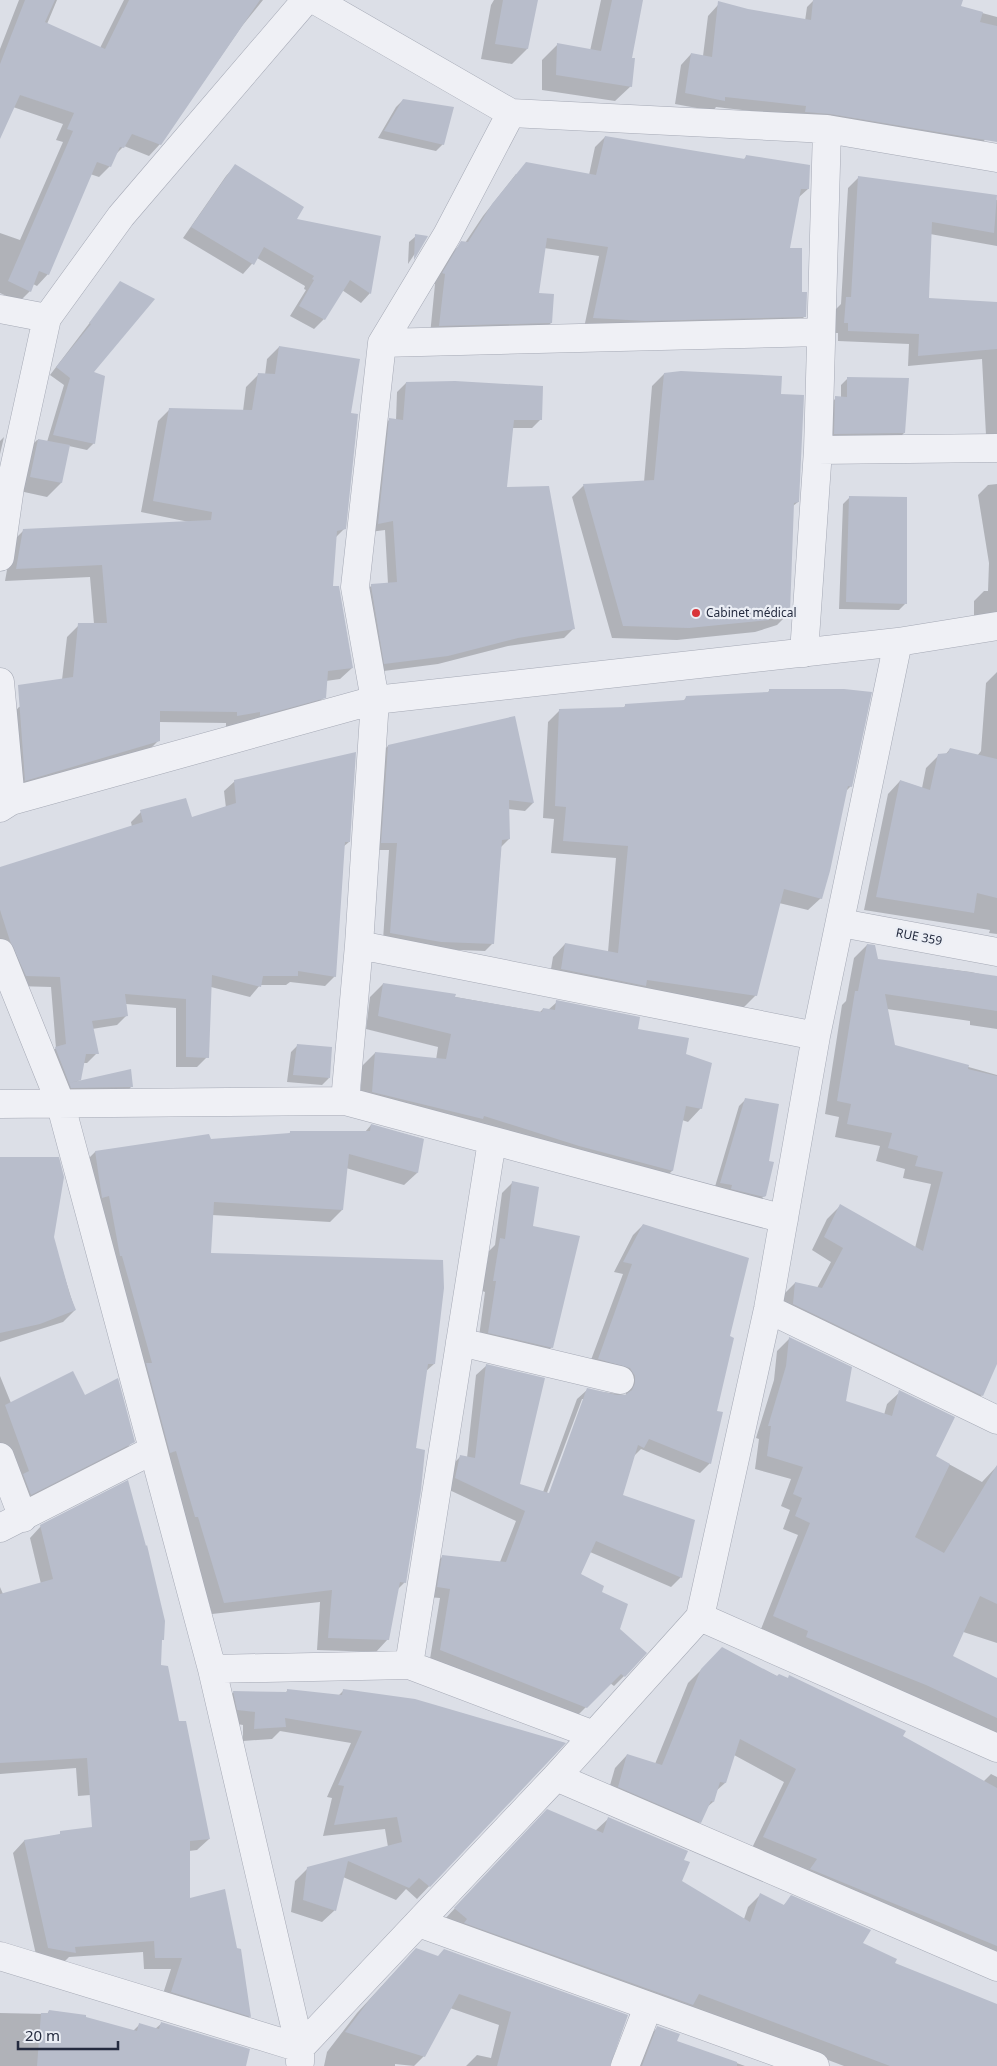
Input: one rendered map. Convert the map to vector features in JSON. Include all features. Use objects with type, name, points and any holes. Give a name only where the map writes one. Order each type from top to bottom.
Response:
[{"type":"street","points":[[0,557],[10,487],[46,318],[120,216],[306,0]]},
{"type":"street","points":[[314,0],[511,114],[828,129],[997,158]]},
{"type":"street","points":[[345,1101],[359,945],[375,700],[355,587],[382,343],[447,235],[511,114]]},
{"type":"street","points":[[804,652],[818,450],[828,129]]},
{"type":"street","points":[[0,309],[46,318]]},
{"type":"street","points":[[382,343],[821,332]]},
{"type":"street","points":[[818,450],[997,448]]},
{"type":"street","points":[[0,682],[6,804],[375,700],[898,642],[997,626]]},
{"type":"street","points":[[300,2057],[419,1922],[556,1777],[700,1617],[768,1309],[816,1036],[898,642]]},
{"type":"street","name":"RUE 359","points":[[841,923],[997,952]]},
{"type":"street","points":[[359,945],[816,1036]]},
{"type":"street","points":[[0,952],[60,1102],[212,1669],[300,2057]]},
{"type":"street","points":[[0,1104],[345,1101],[784,1219]]},
{"type":"street","points":[[409,1665],[492,1141]]},
{"type":"street","points":[[768,1309],[997,1420]]},
{"type":"street","points":[[460,1342],[620,1380]]},
{"type":"street","points":[[0,1457],[12,1523],[153,1450]]},
{"type":"street","points":[[700,1617],[997,1748]]},
{"type":"street","points":[[212,1669],[409,1665],[594,1735]]},
{"type":"street","points":[[556,1777],[997,1967]]},
{"type":"street","points":[[419,1922],[815,2066]]},
{"type":"street","points":[[0,1956],[300,2057]]},
{"type":"street","points":[[626,2066],[648,2006]]},
{"type":"building","points":[[25,0],[55,0],[45,22],[105,49],[129,0],[260,0],[161,145],[132,134],[124,148],[120,147],[111,167],[97,162],[49,275],[39,271],[31,292],[8,281],[73,131],[67,129],[74,113],[20,95],[0,139],[0,64]]},
{"type":"building","points":[[503,0],[538,0],[528,49],[495,44]]},
{"type":"building","points":[[612,0],[643,0],[632,58],[635,58],[632,87],[556,75],[557,43],[601,51]]},
{"type":"building","points":[[813,0],[963,0],[961,6],[983,12],[980,22],[997,26],[997,142],[830,114],[805,112],[806,106],[725,97],[725,101],[685,93],[691,53],[712,57],[718,1],[748,9],[811,20]]},
{"type":"building","points":[[403,99],[454,107],[444,145],[384,131]]},
{"type":"building","points":[[605,136],[745,159],[746,155],[810,165],[809,189],[801,189],[790,248],[802,248],[802,292],[807,292],[806,317],[645,321],[593,318],[608,247],[547,238],[539,293],[554,294],[552,323],[439,326],[445,274],[442,273],[461,241],[468,242],[492,204],[526,162],[596,175]]},
{"type":"building","points":[[235,164],[304,207],[297,219],[381,236],[371,294],[350,280],[325,320],[299,306],[314,280],[312,279],[314,276],[264,247],[254,265],[191,227]]},
{"type":"building","points":[[858,176],[997,195],[994,233],[932,222],[929,298],[997,302],[997,349],[918,356],[919,334],[848,331],[848,323],[844,323],[846,297],[851,297]]},
{"type":"building","points":[[415,234],[428,236],[414,260]]},
{"type":"building","points":[[120,281],[155,299],[94,372],[105,376],[95,444],[53,435],[70,378],[56,367],[91,324],[89,323]]},
{"type":"building","points":[[279,346],[360,359],[351,413],[358,414],[346,529],[337,531],[333,586],[339,586],[353,668],[328,671],[326,698],[260,716],[260,712],[237,716],[237,712],[160,711],[160,741],[25,781],[18,685],[73,677],[78,623],[107,623],[102,565],[16,569],[23,529],[211,520],[212,512],[153,501],[169,408],[252,410],[258,373],[275,374]]},
{"type":"building","points":[[681,371],[782,376],[781,394],[804,395],[799,502],[794,503],[790,613],[768,618],[769,620],[689,628],[623,626],[583,484],[654,480],[664,373]]},
{"type":"building","points":[[847,377],[909,378],[905,433],[834,434],[835,396],[847,397]]},
{"type":"building","points":[[455,381],[543,386],[542,420],[514,420],[507,487],[549,486],[575,629],[518,638],[448,656],[384,664],[371,584],[397,582],[393,521],[378,524],[389,418],[403,420],[406,382]]},
{"type":"building","points":[[38,439],[70,445],[62,483],[30,477]]},
{"type":"building","points":[[849,496],[907,497],[907,604],[846,602]]},
{"type":"building","points":[[769,689],[844,689],[872,692],[852,787],[848,786],[830,871],[822,899],[784,889],[757,996],[647,980],[646,986],[561,969],[565,943],[618,953],[628,846],[563,841],[566,807],[555,806],[559,709],[625,707],[625,704],[685,700],[686,696],[769,692]]},
{"type":"building","points":[[515,716],[534,803],[509,800],[510,839],[502,840],[494,944],[441,942],[390,933],[397,843],[381,843],[388,745]]},
{"type":"building","points":[[950,748],[997,759],[997,898],[977,893],[974,913],[876,897],[900,780],[930,790],[938,754],[948,753]]},
{"type":"building","points":[[356,752],[350,842],[345,842],[336,977],[298,971],[298,976],[263,976],[261,987],[212,975],[209,1058],[186,1057],[186,999],[125,994],[128,1016],[92,1021],[99,1054],[86,1054],[81,1080],[69,1083],[55,1047],[66,1044],[60,977],[26,976],[10,941],[0,910],[0,867],[143,822],[140,810],[186,798],[192,817],[236,803],[234,780]]},
{"type":"building","points":[[867,944],[875,945],[878,959],[997,976],[997,1011],[885,994],[895,1045],[969,1065],[968,1069],[997,1076],[997,1364],[983,1396],[793,1304],[795,1282],[822,1288],[843,1248],[824,1237],[840,1204],[923,1251],[943,1172],[915,1166],[918,1156],[888,1148],[892,1133],[847,1124],[851,1104],[837,1101],[855,991],[858,991]]},
{"type":"building","points":[[383,983],[456,994],[455,997],[542,1012],[543,1008],[555,1010],[556,1000],[640,1017],[638,1029],[689,1038],[686,1054],[712,1063],[702,1109],[686,1106],[673,1171],[579,1146],[484,1116],[483,1119],[372,1092],[375,1052],[446,1059],[451,1034],[378,1016]]},
{"type":"building","points":[[297,1044],[332,1047],[330,1078],[293,1075]]},
{"type":"building","points":[[131,1069],[133,1087],[71,1088],[69,1083]]},
{"type":"building","points":[[745,1098],[779,1104],[769,1161],[774,1162],[766,1196],[764,1197],[731,1189],[732,1185],[720,1183]]},
{"type":"building","points":[[371,1124],[424,1139],[418,1173],[349,1154],[343,1210],[214,1202],[211,1253],[443,1260],[444,1288],[435,1364],[428,1364],[416,1448],[425,1450],[421,1490],[406,1583],[400,1582],[389,1640],[328,1638],[332,1590],[224,1603],[198,1517],[195,1517],[176,1451],[170,1453],[146,1363],[152,1363],[122,1256],[120,1256],[109,1196],[102,1198],[95,1151],[209,1134],[211,1139],[290,1133],[290,1131],[370,1131]]},
{"type":"building","points":[[0,1157],[59,1157],[64,1177],[54,1237],[76,1310],[40,1324],[0,1333]]},
{"type":"building","points":[[512,1181],[539,1187],[533,1226],[580,1236],[553,1348],[488,1333],[496,1281],[493,1281],[500,1238],[505,1239]]},
{"type":"building","points":[[643,1224],[749,1258],[730,1336],[734,1338],[717,1411],[723,1412],[711,1464],[649,1439],[644,1448],[638,1445],[623,1495],[695,1520],[682,1578],[596,1541],[581,1574],[604,1586],[602,1592],[628,1604],[620,1629],[647,1653],[625,1677],[621,1674],[587,1708],[440,1650],[450,1589],[437,1587],[442,1555],[506,1562],[525,1511],[455,1478],[460,1455],[475,1458],[486,1364],[545,1378],[520,1484],[549,1493],[587,1388],[617,1395],[625,1395],[632,1390],[635,1376],[630,1368],[598,1359],[632,1264],[623,1262]]},
{"type":"building","points":[[789,1337],[852,1367],[846,1401],[892,1416],[899,1390],[955,1417],[936,1456],[950,1464],[915,1537],[944,1553],[997,1465],[997,1604],[980,1596],[953,1656],[997,1678],[997,1718],[926,1685],[806,1637],[808,1631],[773,1616],[810,1523],[795,1516],[802,1498],[793,1494],[803,1467],[767,1456],[771,1426],[768,1426],[786,1366]]},
{"type":"building","points":[[73,1371],[85,1395],[118,1378],[135,1442],[31,1495],[23,1474],[29,1471],[5,1405]]},
{"type":"building","points":[[128,1480],[147,1545],[165,1621],[161,1665],[168,1666],[179,1721],[186,1721],[210,1839],[190,1841],[190,1898],[225,1889],[237,1948],[241,1949],[251,2017],[171,1992],[182,1958],[155,1958],[154,1941],[75,1947],[76,1953],[48,1948],[24,1840],[60,1834],[60,1831],[92,1827],[87,1758],[0,1763],[0,1594],[53,1579],[40,1525]]},
{"type":"building","points":[[722,1647],[777,1676],[779,1674],[788,1678],[789,1675],[906,1731],[903,1736],[997,1788],[997,1946],[810,1869],[817,1859],[763,1837],[796,1769],[740,1739],[726,1783],[720,1782],[714,1802],[711,1801],[701,1823],[618,1787],[627,1754],[662,1765],[701,1669]]},
{"type":"building","points":[[287,1689],[342,1695],[343,1689],[415,1699],[566,1743],[430,1887],[419,1878],[409,1888],[348,1861],[336,1911],[303,1900],[307,1867],[402,1842],[397,1817],[334,1825],[344,1786],[338,1785],[362,1731],[285,1718],[286,1727],[254,1729],[255,1712],[237,1710],[233,1691],[287,1692]]},
{"type":"building","points":[[547,1809],[603,1833],[608,1817],[688,1851],[684,1860],[690,1862],[682,1881],[750,1922],[760,1893],[784,1905],[791,1895],[871,1930],[863,1943],[897,1959],[895,1963],[997,2004],[997,2066],[890,2066],[699,1994],[693,2005],[464,1923],[467,1919],[454,1908]]},
{"type":"building","points":[[416,1948],[438,1956],[444,1949],[628,2015],[610,2066],[497,2066],[511,2012],[459,1994],[425,2057],[345,2032],[370,1999]]},
{"type":"building","points":[[49,2010],[86,2015],[86,2017],[137,2031],[139,2023],[159,2029],[161,2022],[250,2049],[246,2066],[37,2066],[41,2013],[48,2013]]},
{"type":"building","points":[[657,2026],[680,2034],[677,2041],[737,2062],[737,2066],[642,2066]]},
{"type":"place","name":"Cabinet médical","points":[[696,613]]}]
